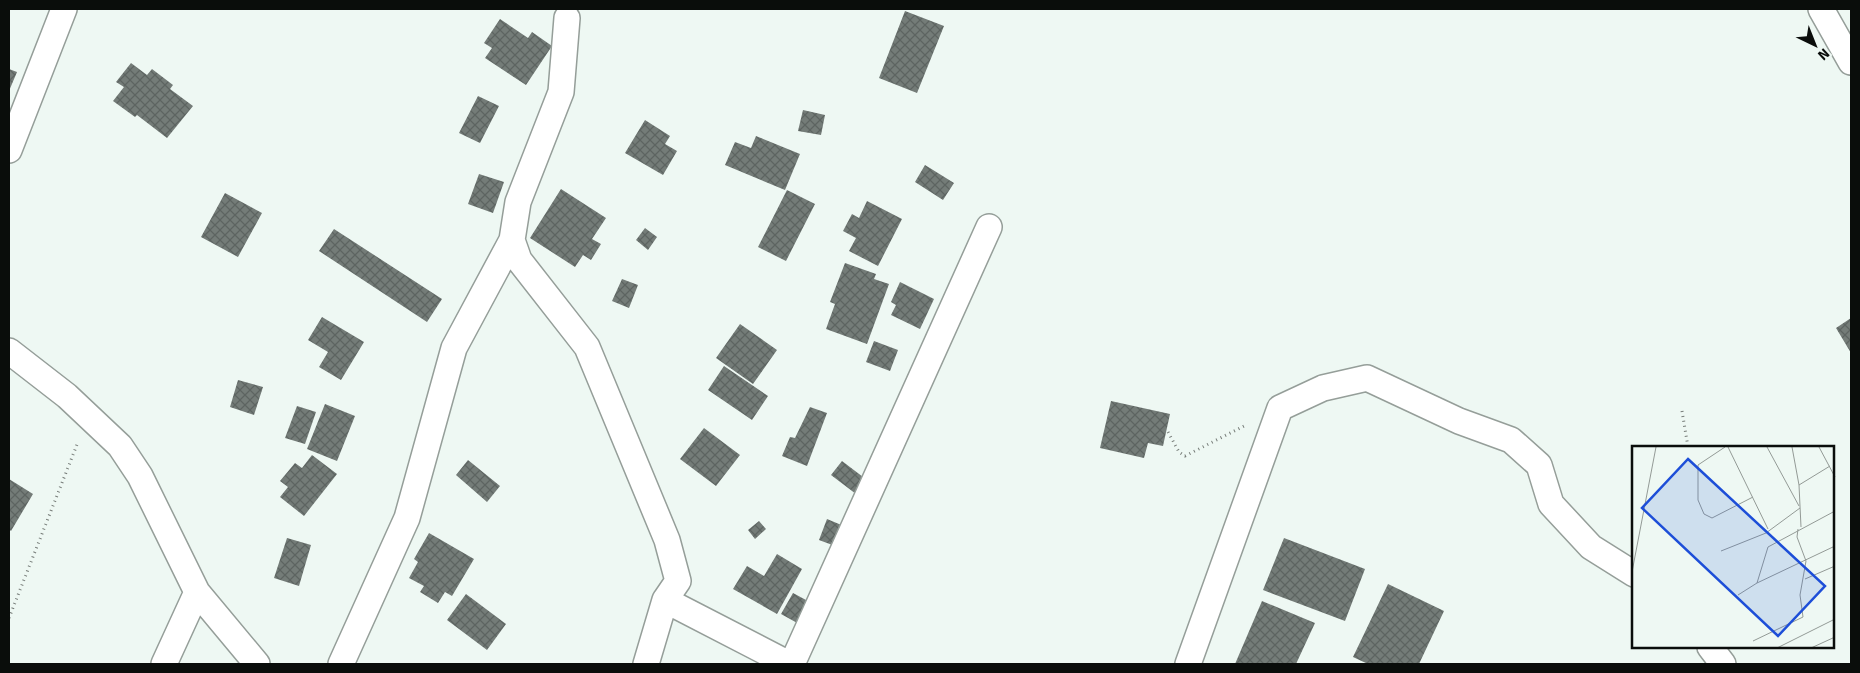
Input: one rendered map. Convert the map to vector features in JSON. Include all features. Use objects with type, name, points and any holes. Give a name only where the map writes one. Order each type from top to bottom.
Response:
[{"type":"street","points":[[9,150],[64,9]]},
{"type":"street","points":[[1821,9],[1851,62]]},
{"type":"street","points":[[341,664],[407,518],[454,348],[512,240],[518,202],[561,92],[566,18]]},
{"type":"street","points":[[665,600],[791,664],[989,227]]},
{"type":"street","points":[[512,240],[519,260],[587,347],[667,540],[678,581],[665,600],[646,664]]},
{"type":"street","points":[[9,351],[67,396],[120,446],[140,476],[197,592],[257,664]]},
{"type":"street","points":[[1188,664],[1280,408],[1323,388],[1367,378],[1459,421],[1511,440],[1539,465],[1551,504],[1591,547],[1632,573]]},
{"type":"street","points":[[164,664],[197,592]]},
{"type":"street","points":[[1711,648],[1723,664]]},
{"type":"path","points":[[1168,432],[1179,452],[1185,456],[1280,408]]},
{"type":"path","points":[[1682,411],[1688,446]]},
{"type":"path","points":[[9,618],[88,416]]},
{"type":"building","points":[[905,11],[944,26],[917,93],[879,78]]},
{"type":"building","points":[[500,19],[528,38],[532,32],[552,46],[526,85],[485,58],[492,48],[484,43]]},
{"type":"building","points":[[131,63],[147,75],[152,69],[173,85],[170,89],[193,106],[167,138],[137,115],[135,117],[113,101],[124,87],[116,82]]},
{"type":"building","points":[[9,69],[17,72],[9,91]]},
{"type":"building","points":[[478,96],[499,106],[480,143],[459,133]]},
{"type":"building","points":[[803,110],[825,115],[821,135],[798,131]]},
{"type":"building","points":[[645,120],[670,136],[665,144],[677,151],[663,175],[625,153]]},
{"type":"building","points":[[756,136],[800,154],[785,190],[725,165],[735,142],[751,148]]},
{"type":"building","points":[[925,165],[954,183],[943,200],[915,182]]},
{"type":"building","points":[[479,174],[504,182],[493,213],[468,204]]},
{"type":"building","points":[[561,189],[606,218],[592,239],[601,244],[591,260],[583,255],[575,267],[530,238]]},
{"type":"building","points":[[787,190],[815,204],[786,261],[758,247]]},
{"type":"building","points":[[225,193],[262,213],[238,257],[201,237]]},
{"type":"building","points":[[867,201],[902,219],[878,266],[849,251],[856,238],[843,231],[852,214],[859,218]]},
{"type":"building","points":[[645,228],[657,237],[648,250],[636,240]]},
{"type":"building","points":[[334,229],[442,299],[427,322],[319,251]]},
{"type":"building","points":[[845,263],[876,274],[874,279],[889,284],[867,344],[826,329],[835,304],[830,302]]},
{"type":"building","points":[[622,279],[638,285],[629,308],[612,301]]},
{"type":"building","points":[[900,282],[934,299],[920,329],[891,315],[896,305],[891,302]]},
{"type":"building","points":[[322,317],[364,342],[341,380],[319,367],[328,352],[308,340]]},
{"type":"building","points":[[1851,318],[1851,353],[1836,328]]},
{"type":"building","points":[[740,324],[777,350],[753,384],[716,358]]},
{"type":"building","points":[[874,341],[898,350],[890,371],[866,362]]},
{"type":"building","points":[[724,366],[768,396],[752,420],[708,390]]},
{"type":"building","points":[[238,380],[263,387],[254,415],[230,407]]},
{"type":"building","points":[[1111,401],[1170,414],[1163,446],[1148,443],[1144,458],[1100,448]]},
{"type":"building","points":[[325,404],[355,416],[337,461],[307,449]]},
{"type":"building","points":[[297,406],[316,412],[305,444],[285,438]]},
{"type":"building","points":[[810,407],[827,413],[807,466],[782,456],[790,437],[795,438]]},
{"type":"building","points":[[704,428],[740,455],[716,486],[680,459]]},
{"type":"building","points":[[312,455],[337,474],[304,516],[280,497],[288,487],[280,481],[295,463],[302,468]]},
{"type":"building","points":[[468,460],[500,486],[487,502],[456,475]]},
{"type":"building","points":[[842,461],[867,480],[856,494],[831,475]]},
{"type":"building","points":[[9,479],[33,494],[11,531],[9,529]]},
{"type":"building","points":[[827,519],[851,529],[843,549],[819,540]]},
{"type":"building","points":[[759,521],[766,529],[755,539],[748,530]]},
{"type":"building","points":[[429,533],[474,559],[452,596],[445,592],[438,603],[420,592],[424,586],[409,578],[418,562],[414,559]]},
{"type":"building","points":[[287,538],[311,545],[299,586],[274,578]]},
{"type":"building","points":[[1284,538],[1365,569],[1345,621],[1263,590]]},
{"type":"building","points":[[777,554],[802,569],[777,614],[733,589],[747,566],[764,576]]},
{"type":"building","points":[[1388,584],[1444,611],[1419,664],[1368,664],[1353,657]]},
{"type":"building","points":[[793,593],[819,607],[808,629],[781,614]]},
{"type":"building","points":[[466,594],[506,624],[487,650],[447,620]]},
{"type":"building","points":[[1262,601],[1315,623],[1296,664],[1235,664]]}]
